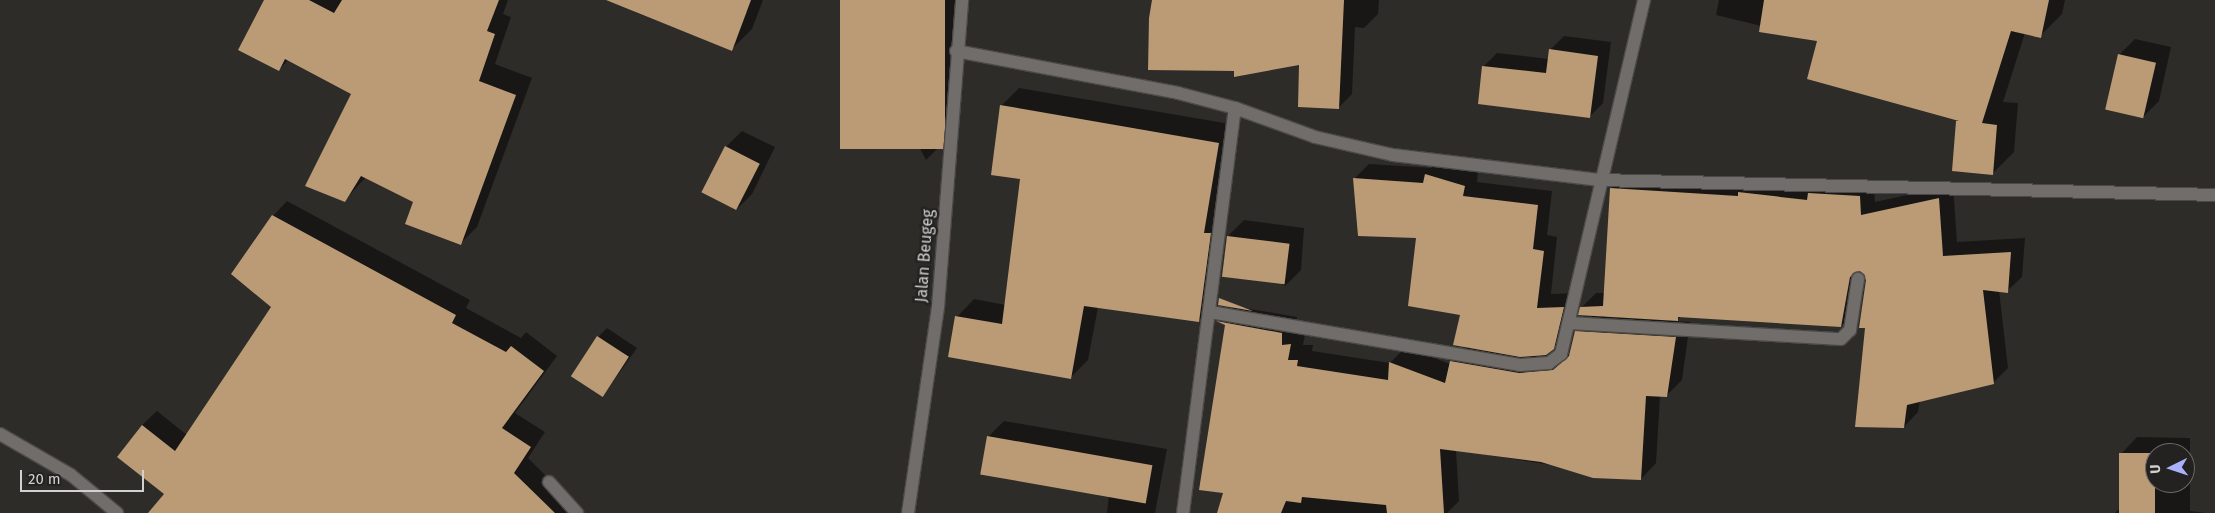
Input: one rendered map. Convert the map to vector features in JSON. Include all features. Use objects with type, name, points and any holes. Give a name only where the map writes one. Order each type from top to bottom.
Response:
[{"type":"street","name":"Jalan Beugeg","points":[[908,513],[938,307],[956,51],[962,0]]},
{"type":"street","points":[[1210,312],[1534,366],[1550,363],[1560,354],[1569,323],[1599,180],[1644,0]]},
{"type":"street","points":[[956,51],[1116,79],[1234,108],[1315,137],[1393,155],[1599,180],[2215,195]]},
{"type":"street","points":[[1183,513],[1210,312],[1234,108]]},
{"type":"street","points":[[1569,323],[1841,339],[1850,330],[1858,279]]},
{"type":"street","points":[[0,434],[71,475],[117,513]]},
{"type":"street","points":[[549,482],[577,513]]},
{"type":"building","points":[[264,0],[309,0],[334,13],[342,0],[499,0],[487,31],[495,34],[479,81],[516,95],[461,245],[405,224],[413,202],[361,176],[345,202],[305,186],[351,94],[285,59],[279,71],[238,50]]},
{"type":"building","points":[[606,0],[751,0],[732,51]]},
{"type":"building","points":[[840,0],[945,0],[945,149],[840,149]]},
{"type":"building","points":[[1152,0],[1344,0],[1339,109],[1298,107],[1299,65],[1234,77],[1234,71],[1148,70],[1149,18]]},
{"type":"building","points":[[1764,0],[2049,0],[2041,38],[2011,31],[1982,123],[1997,125],[1993,175],[1952,171],[1956,121],[1959,121],[1807,79],[1817,41],[1759,32]]},
{"type":"building","points":[[1549,49],[1598,56],[1590,118],[1478,104],[1482,66],[1546,73]]},
{"type":"building","points":[[2118,54],[2156,63],[2143,118],[2105,110]]},
{"type":"building","points":[[1000,105],[1219,143],[1204,233],[1211,233],[1199,322],[1084,306],[1071,379],[948,357],[955,316],[1002,324],[1020,179],[991,175]]},
{"type":"building","points":[[725,146],[760,164],[736,210],[701,192]]},
{"type":"building","points":[[1425,174],[1465,186],[1463,196],[1538,205],[1533,249],[1544,251],[1537,308],[1564,307],[1554,349],[1546,355],[1520,357],[1453,345],[1460,315],[1408,306],[1416,238],[1358,236],[1353,178],[1423,183]]},
{"type":"building","points":[[1610,188],[1738,196],[1738,192],[1807,200],[1808,193],[1860,196],[1861,215],[1939,198],[1943,256],[2011,252],[2008,293],[1983,290],[1994,384],[1907,405],[1904,428],[1855,427],[1865,328],[1859,328],[1866,280],[1860,271],[1850,277],[1841,327],[1678,317],[1678,321],[1578,315],[1580,307],[1603,306]]},
{"type":"building","points":[[272,215],[456,315],[452,323],[506,352],[511,346],[544,371],[502,428],[531,447],[514,473],[555,513],[148,513],[164,494],[117,457],[142,425],[175,451],[271,307],[231,274]]},
{"type":"building","points":[[1227,236],[1290,244],[1285,284],[1222,277]]},
{"type":"building","points":[[1219,298],[1253,311],[1218,305]]},
{"type":"building","points":[[1216,321],[1282,333],[1282,345],[1291,344],[1288,360],[1298,360],[1297,366],[1388,380],[1389,362],[1445,383],[1450,361],[1519,373],[1553,370],[1569,356],[1575,331],[1676,337],[1667,397],[1646,396],[1641,480],[1593,478],[1541,462],[1440,449],[1444,513],[1387,513],[1386,505],[1302,497],[1301,503],[1286,501],[1281,513],[1217,513],[1223,493],[1199,490],[1225,325]]},
{"type":"building","points":[[597,336],[629,357],[603,397],[571,376]]},
{"type":"building","points":[[987,436],[1152,465],[1146,504],[980,474]]},
{"type":"building","points":[[2119,453],[2145,453],[2145,493],[2155,493],[2155,513],[2119,513]]}]
